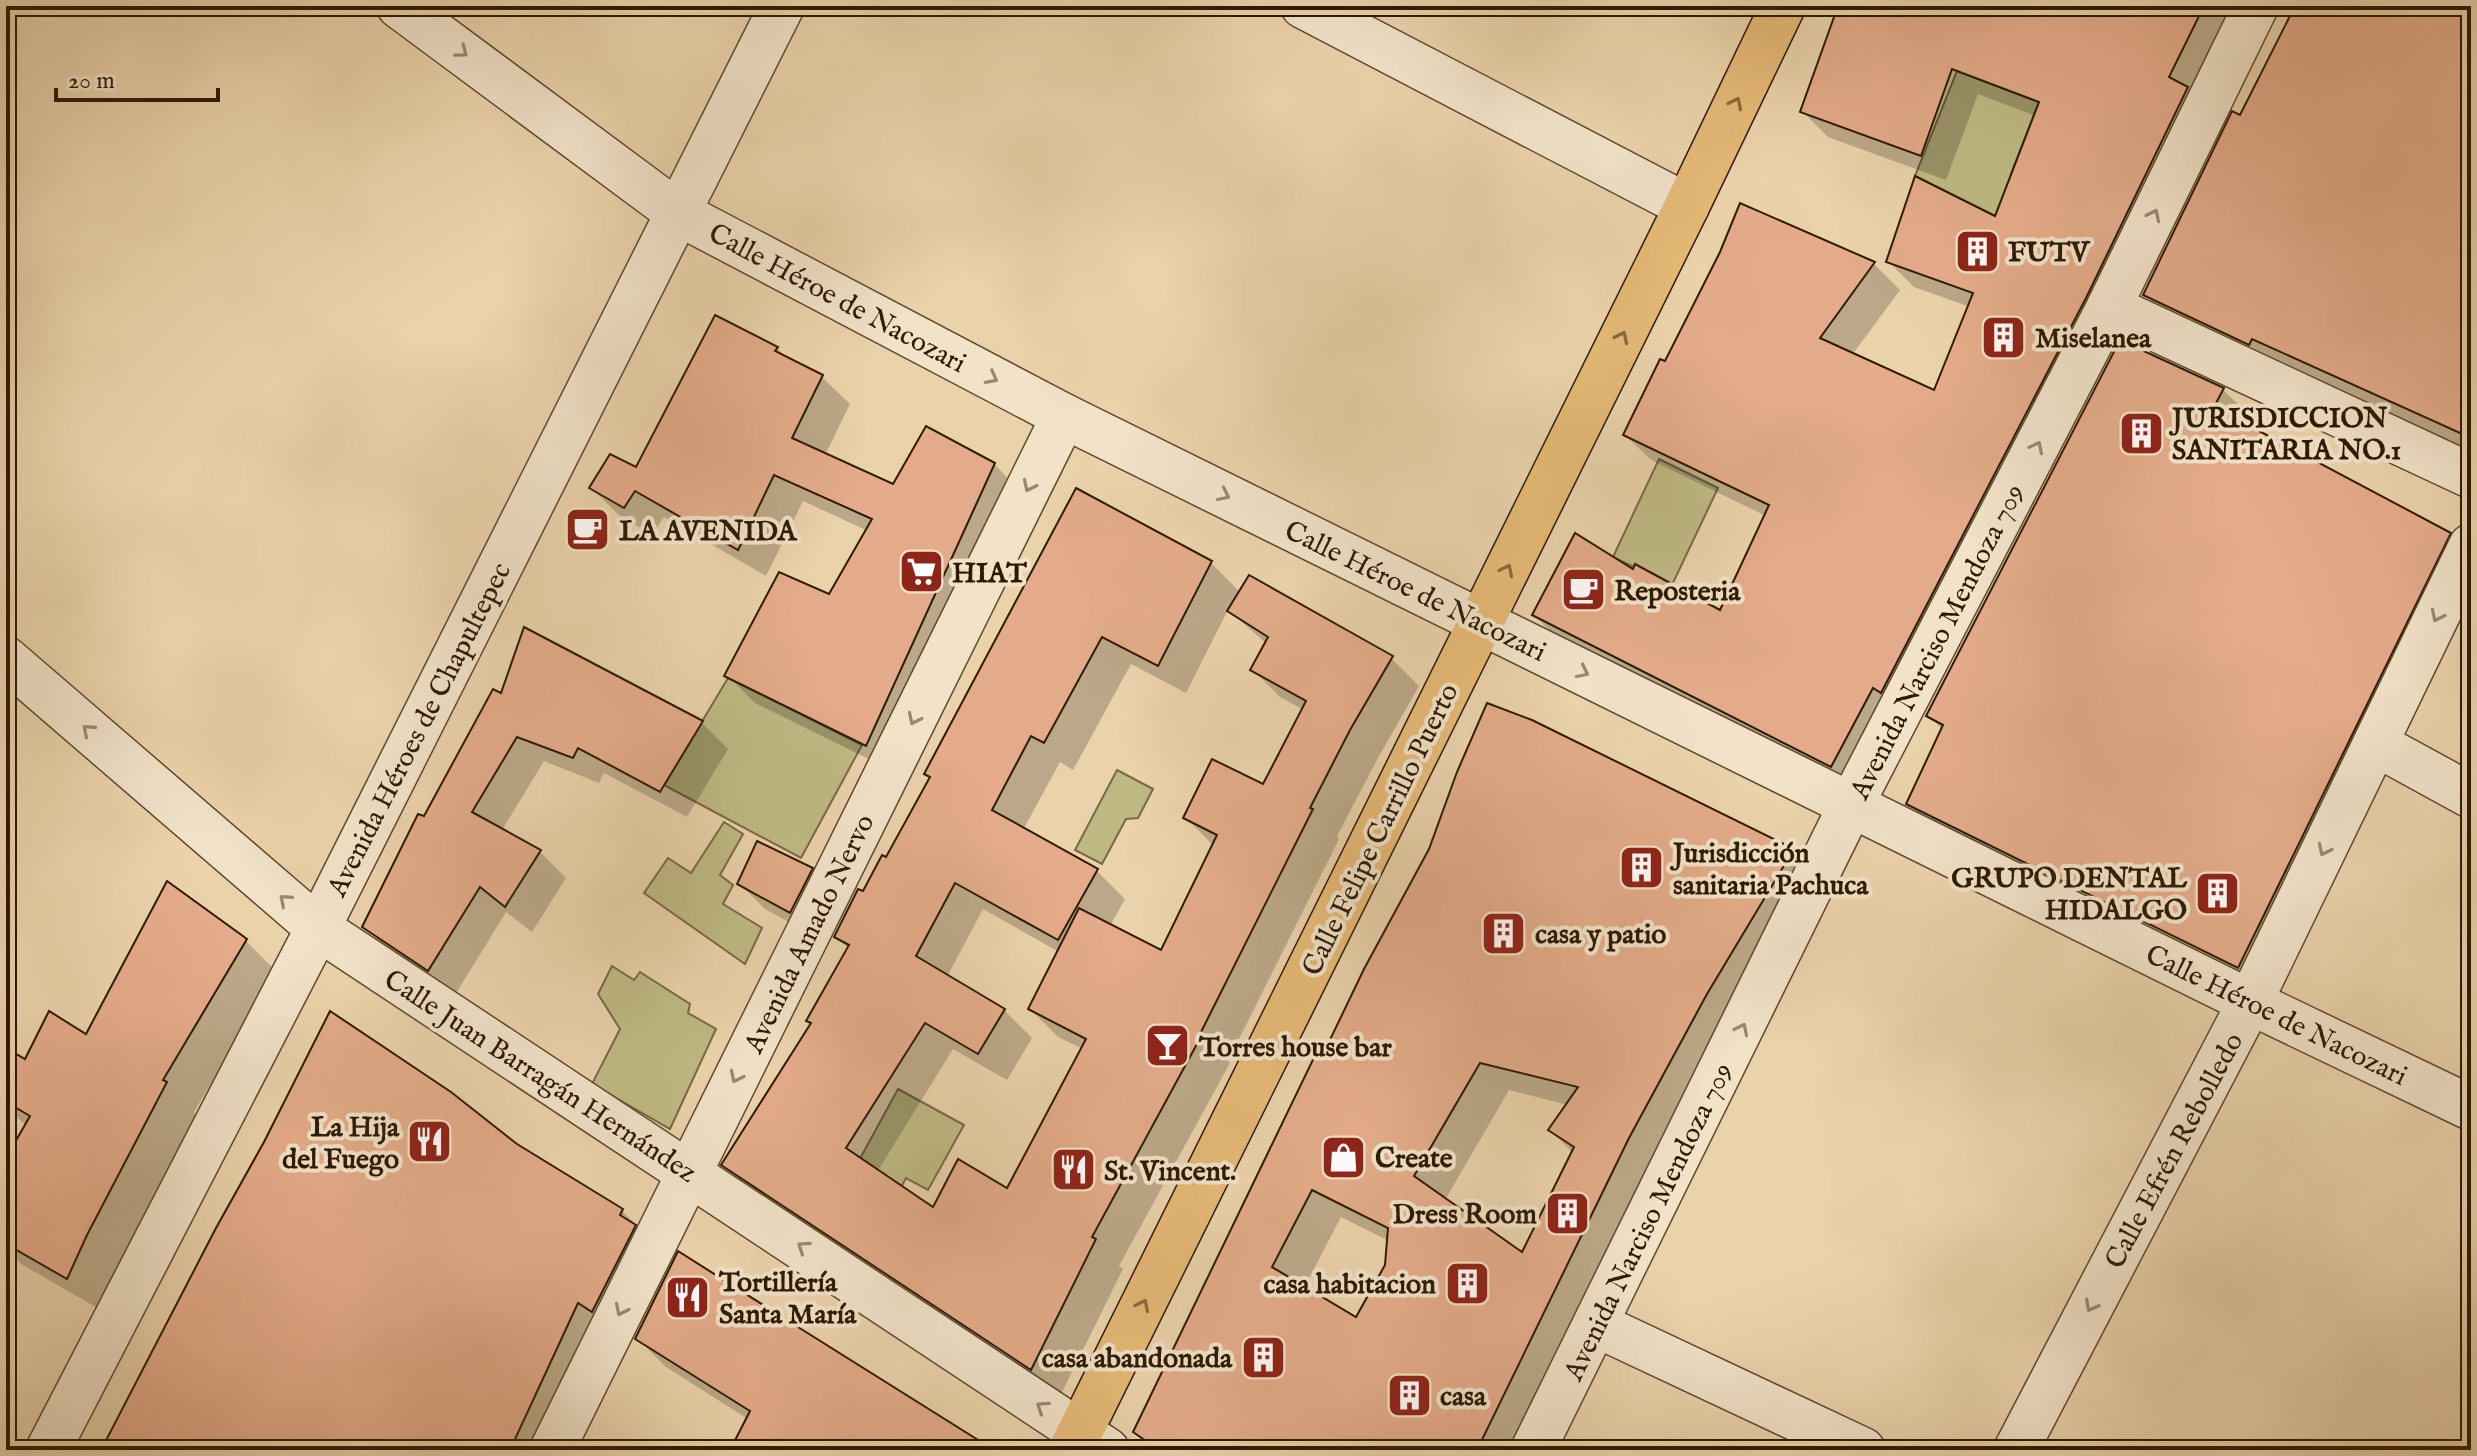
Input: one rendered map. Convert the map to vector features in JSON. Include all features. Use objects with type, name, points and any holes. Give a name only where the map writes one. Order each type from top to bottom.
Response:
[{"type":"main road","name":"Calle Felipe Carrillo Puerto","points":[[1086,1444],[1481,622],[1783,6]]},
{"type":"street","name":"Calle Héroe de Nacozari","points":[[399,6],[678,213],[1064,416],[2250,1002],[2471,1108]]},
{"type":"street","name":"Avenida Héroes de Chapultepec","points":[[48,1450],[318,928],[782,6]]},
{"type":"street","points":[[1303,6],[1687,206]]},
{"type":"street","name":"Avenida Narciso Mendoza 709","points":[[1533,1450],[1851,805],[2109,307],[2256,6]]},
{"type":"street","points":[[2109,307],[2471,476]]},
{"type":"street","name":"Avenida Amado Nervo","points":[[552,1450],[1064,416]]},
{"type":"street","name":"Calle Efrén Rebolledo","points":[[2016,1450],[2250,1002],[2471,546]]},
{"type":"street","name":"Calle Juan Barragán Hernández","points":[[6,659],[318,928],[689,1172],[1086,1444]]},
{"type":"street","points":[[2376,744],[2471,796]]},
{"type":"street","points":[[1597,1325],[1863,1450]]},
{"type":"shaded area","points":[[1957,71],[2039,102],[2011,174],[2063,195],[2041,239],[1915,176]]},
{"type":"shaded area","points":[[1659,459],[1718,488],[1672,585],[1613,557]]},
{"type":"shaded area","points":[[728,678],[862,745],[801,858],[664,785]]},
{"type":"shaded area","points":[[1117,770],[1153,789],[1138,818],[1126,819],[1102,864],[1075,850]]},
{"type":"shaded area","points":[[724,822],[743,834],[720,875],[733,885],[723,904],[762,928],[745,964],[644,893],[668,858],[691,873]]},
{"type":"shaded area","points":[[612,966],[634,980],[640,972],[690,1004],[688,1013],[716,1029],[670,1129],[592,1084],[620,1029],[598,994]]},
{"type":"shaded area","points":[[898,1089],[964,1125],[928,1190],[906,1178],[895,1199],[851,1175]]},
{"type":"building","points":[[1838,6],[2204,6],[2169,77],[2188,87],[2087,296],[1881,693],[1873,688],[1831,767],[1532,615],[1575,533],[1633,569],[1635,564],[1720,610],[1769,505],[1623,435],[1660,359],[1665,361],[1720,252],[1740,203],[1875,262],[1820,338],[1934,390],[1973,293],[1886,262],[1915,176],[1995,216],[2039,102],[1952,69],[1921,156],[1800,112]]},
{"type":"building","points":[[2295,6],[2471,6],[2471,438],[2252,339],[2249,345],[2143,295],[2232,111],[2240,115]]},
{"type":"building","points":[[715,315],[778,347],[775,351],[823,375],[792,438],[893,484],[926,426],[995,463],[866,746],[724,676],[779,572],[829,594],[872,519],[774,475],[738,550],[635,491],[624,508],[589,488],[610,454],[636,467]]},
{"type":"building","points":[[2120,340],[2224,388],[2214,407],[2451,533],[2238,968],[1906,804],[1943,725],[1926,716]]},
{"type":"building","points":[[1076,488],[1212,561],[1158,666],[1102,637],[1044,743],[1031,736],[992,810],[1098,869],[1058,940],[955,883],[916,956],[1005,1009],[978,1054],[925,1023],[846,1148],[933,1207],[958,1159],[1007,1188],[1086,1039],[1028,1009],[1079,908],[1161,950],[1217,835],[1183,818],[1212,759],[1263,784],[1306,701],[1250,670],[1268,637],[1227,611],[1249,575],[1393,656],[1310,808],[1313,809],[1203,1033],[1092,1237],[1096,1239],[1031,1370],[721,1165],[811,1023],[806,1021],[849,945],[834,937],[858,889],[863,891],[882,855],[886,857],[930,777],[924,774]]},
{"type":"building","points":[[524,627],[703,721],[660,792],[578,748],[573,758],[517,737],[472,812],[541,850],[505,907],[480,887],[428,971],[362,927],[418,814],[424,816],[493,689],[501,693]]},
{"type":"building","points":[[1487,703],[1532,720],[1794,849],[1707,994],[1629,1138],[1477,1450],[1159,1450],[1133,1432],[1321,1043],[1327,1046],[1364,969],[1429,849],[1457,772]],"holes":[[[1480,1063],[1578,1087],[1548,1130],[1574,1147],[1522,1252],[1414,1176]],[[1312,1190],[1388,1228],[1385,1265],[1356,1317],[1272,1267]]]},
{"type":"building","points":[[757,841],[813,868],[790,913],[737,884]]},
{"type":"building","points":[[167,881],[247,939],[163,1080],[167,1082],[67,1279],[6,1244],[6,1158],[30,1116],[6,1102],[6,1048],[25,1059],[49,1011],[86,1034]]},
{"type":"building","points":[[330,1011],[451,1092],[517,1144],[623,1209],[620,1215],[636,1225],[592,1312],[578,1303],[510,1450],[101,1450],[264,1142]]},
{"type":"building","points":[[678,1251],[994,1450],[730,1450],[750,1411],[635,1339]]},
{"type":"place","name":"FUTV","points":[[1977,251]]},
{"type":"place","name":"Miselanea","points":[[2004,337]]},
{"type":"place","name":"JURISDICCION SANITARIA NO.1","points":[[2141,433]]},
{"type":"place","name":"LA AVENIDA","points":[[588,530]]},
{"type":"place","name":"HIAT","points":[[921,572]]},
{"type":"place","name":"Reposteria","points":[[1583,590]]},
{"type":"place","name":"Jurisdicción sanitaria Pachuca","points":[[1642,868]]},
{"type":"place","name":"GRUPO DENTAL HIDALGO","points":[[2218,893]]},
{"type":"place","name":"casa y patio","points":[[1504,933]]},
{"type":"place","name":"Torres house bar","points":[[1168,1046]]},
{"type":"place","name":"La Hija del Fuego","points":[[430,1142]]},
{"type":"place","name":"Create","points":[[1344,1157]]},
{"type":"place","name":"St. Vincent.","points":[[1073,1170]]},
{"type":"place","name":"Dress Room","points":[[1568,1213]]},
{"type":"place","name":"casa habitacion","points":[[1467,1283]]},
{"type":"place","name":"Tortillería Santa María","points":[[688,1297]]},
{"type":"place","name":"casa abandonada","points":[[1263,1357]]},
{"type":"place","name":"casa","points":[[1409,1395]]}]
